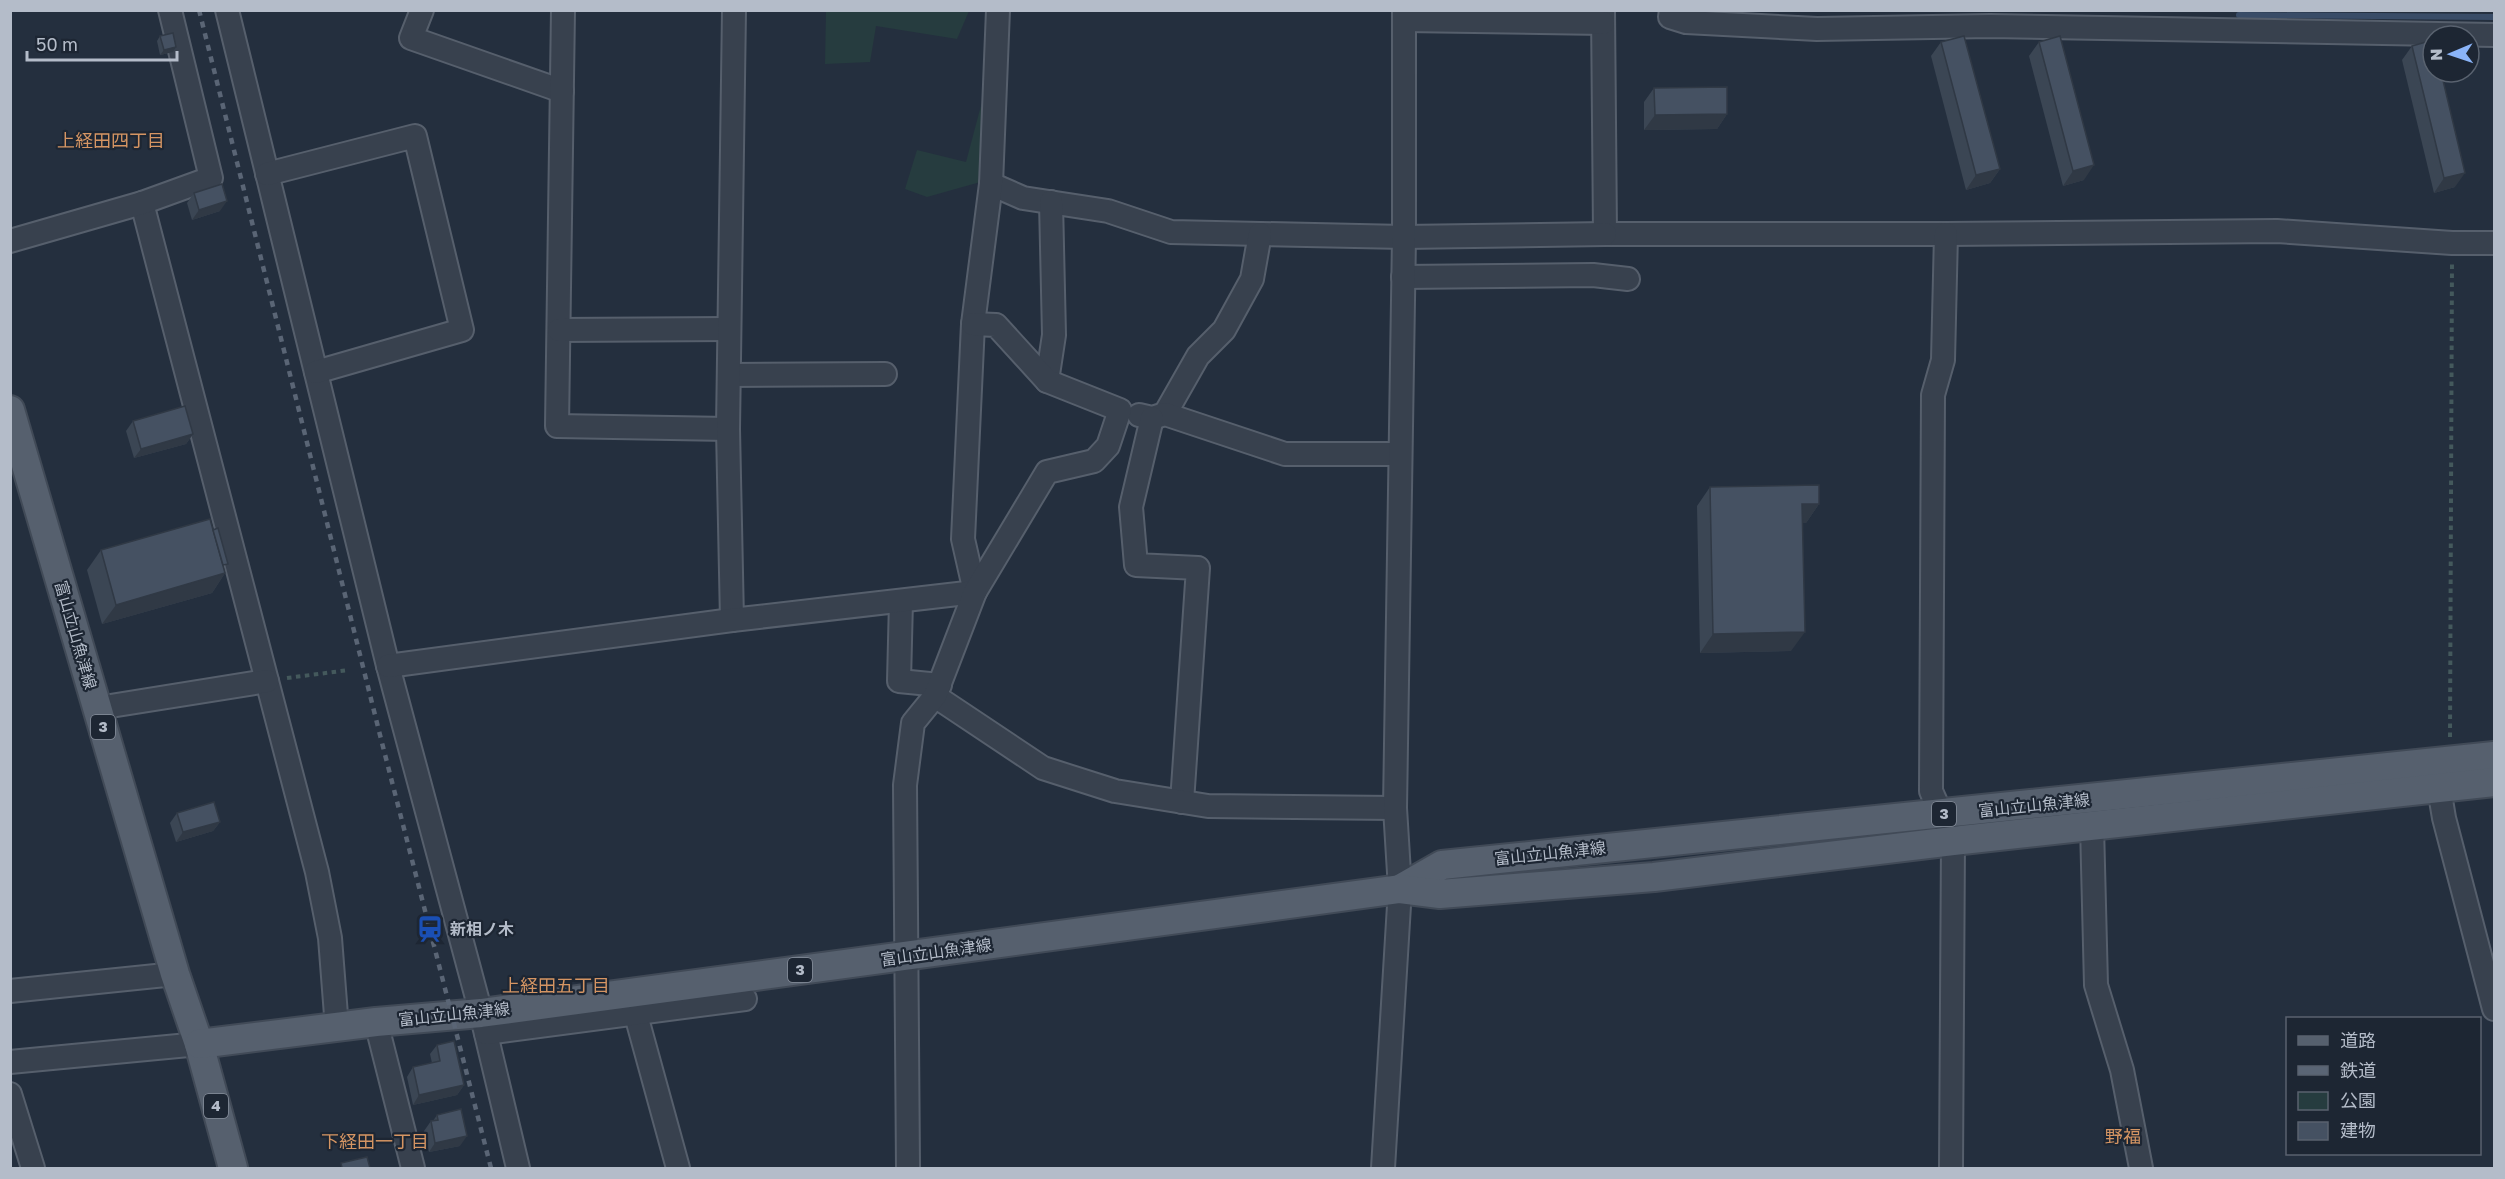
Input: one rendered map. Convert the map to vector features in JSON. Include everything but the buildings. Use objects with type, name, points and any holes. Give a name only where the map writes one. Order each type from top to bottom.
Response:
[{"type":"main road","name":"富山立山魚津線","points":[[10,410],[175,974],[199,1044],[376,1022],[483,1023],[907,956],[1400,889],[1440,894],[1654,877],[1953,841],[2494,782]]},
{"type":"main road","name":"富山立山魚津線","points":[[1400,889],[1442,866],[1663,841],[2494,756]]},
{"type":"main road","name":"4","points":[[199,1044],[233,1168]]},
{"type":"street","points":[[10,241],[142,203],[211,178],[170,10]]},
{"type":"street","points":[[227,10],[388,666],[483,1023],[518,1168]]},
{"type":"street","points":[[422,10],[411,38],[562,91]]},
{"type":"street","points":[[563,10],[558,426],[728,429]]},
{"type":"street","points":[[732,620],[728,429],[734,10]]},
{"type":"street","points":[[975,592],[963,540],[973,324],[991,184],[998,10]]},
{"type":"street","points":[[1671,10],[1670,17],[1686,22],[1817,29],[1990,18],[2198,20],[2494,34]]},
{"type":"street","points":[[1383,1168],[1400,889],[1395,808],[1404,237],[1404,15],[1603,17],[1605,234]]},
{"type":"street","points":[[267,174],[415,136],[462,330],[316,372]]},
{"type":"street","points":[[991,184],[1023,198],[1108,211],[1171,232],[1404,237],[2277,231],[2452,243],[2494,243]]},
{"type":"street","points":[[1047,381],[1054,335],[1051,202]]},
{"type":"street","points":[[142,203],[319,883],[330,938],[337,1028]]},
{"type":"street","points":[[1182,802],[1198,568],[1136,565],[1131,507],[1158,416],[1198,356],[1224,330],[1252,279],[1260,234]]},
{"type":"street","points":[[1946,234],[1943,360],[1933,395],[1931,791],[1953,841],[1951,1168]]},
{"type":"street","points":[[1403,278],[1593,274],[1628,279]]},
{"type":"street","points":[[973,324],[996,326],[1047,381],[1120,410],[1158,416],[1286,454],[1400,454]]},
{"type":"street","points":[[559,330],[729,329]]},
{"type":"street","points":[[729,375],[885,374]]},
{"type":"street","points":[[908,1168],[905,786],[913,723],[937,690],[975,592],[1047,472],[1094,460],[1108,446],[1120,410]]},
{"type":"street","points":[[388,666],[732,620],[975,592]]},
{"type":"street","points":[[901,601],[899,681],[937,690],[1043,768],[1115,791],[1208,806],[1395,808]]},
{"type":"street","points":[[98,708],[267,681]]},
{"type":"street","points":[[2439,788],[2447,830],[2494,1009]]},
{"type":"street","points":[[2092,826],[2096,985],[2122,1070],[2141,1168]]},
{"type":"street","points":[[10,991],[175,974]]},
{"type":"street","points":[[483,1023],[636,1015],[744,999]]},
{"type":"street","points":[[636,1015],[678,1168]]},
{"type":"street","points":[[376,1022],[413,1168]]},
{"type":"street","points":[[10,1062],[199,1044]]},
{"type":"street","points":[[10,1094],[33,1168]]},
{"type":"path","points":[[2450,761],[2452,243]]},
{"type":"path","points":[[267,681],[349,670]]},
{"type":"green space","points":[[826,10],[969,11],[957,39],[876,26],[870,62],[825,64]]},
{"type":"green space","points":[[983,98],[984,181],[927,197],[905,189],[917,150],[966,162]]},
{"type":"waterway","points":[[2239,15],[2494,17]]},
{"type":"railway","points":[[199,10],[491,1168]]},
{"type":"place","name":"新相ノ木","points":[[430,929]]},
{"type":"district","name":"上経田四丁目","points":[[111,141]]},
{"type":"district","name":"上経田五丁目","points":[[556,986]]},
{"type":"district","name":"野福","points":[[2123,1137]]},
{"type":"district","name":"下経田一丁目","points":[[375,1142]]}]
